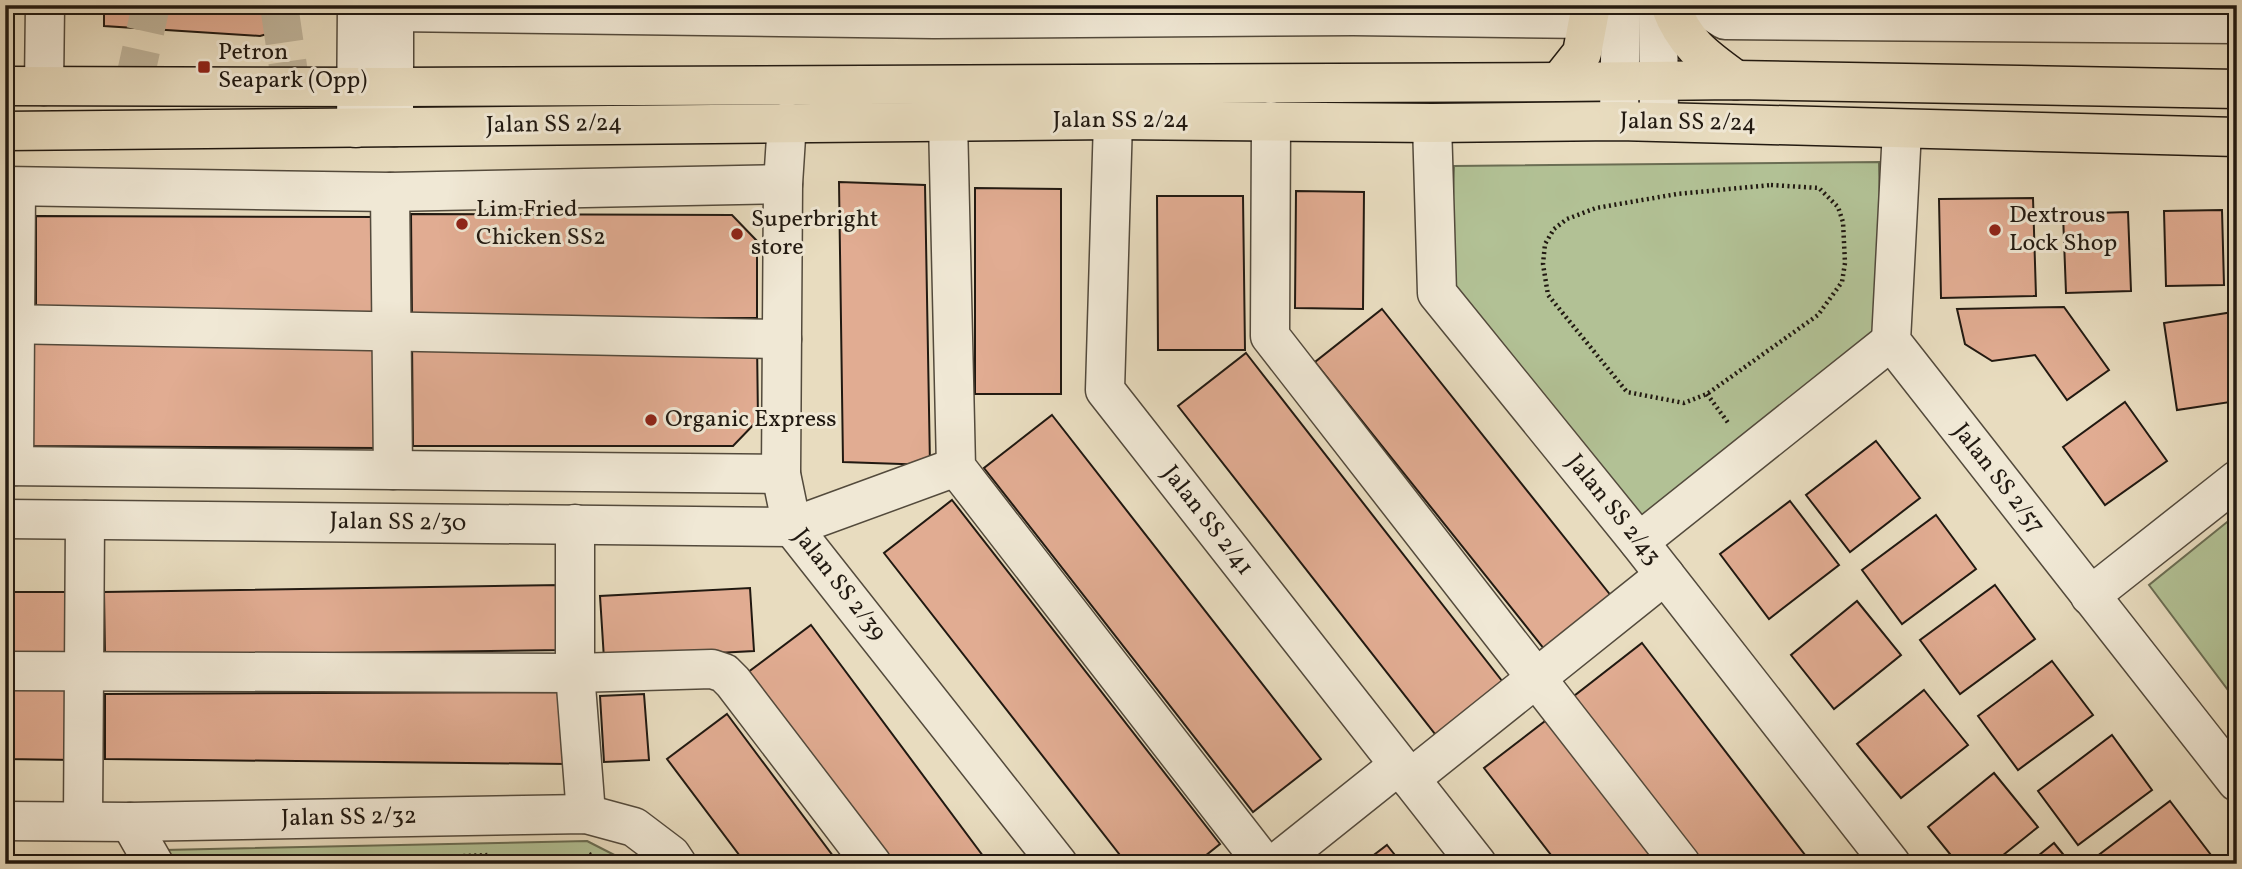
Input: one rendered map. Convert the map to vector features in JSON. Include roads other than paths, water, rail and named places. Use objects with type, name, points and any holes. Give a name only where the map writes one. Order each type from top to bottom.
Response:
[{"type":"main road","points":[[1670,5],[1676,23],[1690,44],[1736,80]]},
{"type":"main road","points":[[1559,82],[1582,53],[1600,10]]},
{"type":"main road","name":"Jalan SS 2/24","points":[[5,86],[395,87],[1559,82],[1658,79],[2237,89]]},
{"type":"main road","name":"Jalan SS 2/24","points":[[5,131],[1113,120],[1432,123],[1658,121],[1902,130],[2237,137]]},
{"type":"street","points":[[44,86],[45,5]]},
{"type":"street","points":[[356,128],[357,5]]},
{"type":"street","points":[[1658,5],[1658,121]]},
{"type":"street","points":[[1701,5],[1726,20],[2080,14],[2237,24]]},
{"type":"street","points":[[394,127],[394,9],[946,12],[1600,10],[1619,79],[1619,121]]},
{"type":"street","name":"Jalan SS 2/41","points":[[1113,120],[1105,390],[1477,864]]},
{"type":"street","points":[[948,121],[956,467],[1264,864]]},
{"type":"street","points":[[1271,121],[1270,337],[1682,864]]},
{"type":"street","name":"Jalan SS 2/39","points":[[787,122],[783,184],[781,474],[792,527],[1058,864]]},
{"type":"street","name":"Jalan SS 2/43","points":[[1432,123],[1437,293],[1639,542],[1891,864]]},
{"type":"street","points":[[1639,542],[1891,341],[1902,130]]},
{"type":"street","points":[[781,474],[10,466],[10,324],[11,187],[390,192],[783,184]]},
{"type":"street","points":[[390,192],[393,470]]},
{"type":"street","points":[[10,324],[782,339]]},
{"type":"street","name":"Jalan SS 2/57","points":[[1891,341],[2237,782]]},
{"type":"street","points":[[792,527],[956,467]]},
{"type":"street","points":[[2090,596],[2237,480]]},
{"type":"street","name":"Jalan SS 2/30","points":[[5,519],[792,527]]},
{"type":"street","points":[[83,821],[85,520]]},
{"type":"street","points":[[575,524],[575,673],[586,814]]},
{"type":"street","points":[[1275,864],[1536,678],[1665,575]]},
{"type":"street","points":[[5,671],[575,673],[712,669],[724,673],[733,682],[872,864]]},
{"type":"street","name":"Jalan SS 2/32","points":[[5,821],[130,822],[586,814],[634,828],[671,855],[677,864]]},
{"type":"street","points":[[130,822],[154,864]]},
{"type":"tunnel","points":[[133,87],[151,5]]},
{"type":"tunnel","points":[[279,5],[291,87]]},
{"type":"place","name":"Petron Seapark (Opp)","points":[[204,67]]},
{"type":"place","name":"Lim Fried Chicken SS2","points":[[462,224]]},
{"type":"place","name":"Dextrous Lock Shop","points":[[1995,230]]},
{"type":"place","name":"Superbright store","points":[[737,234]]},
{"type":"place","name":"Organic Express","points":[[651,420]]}]
